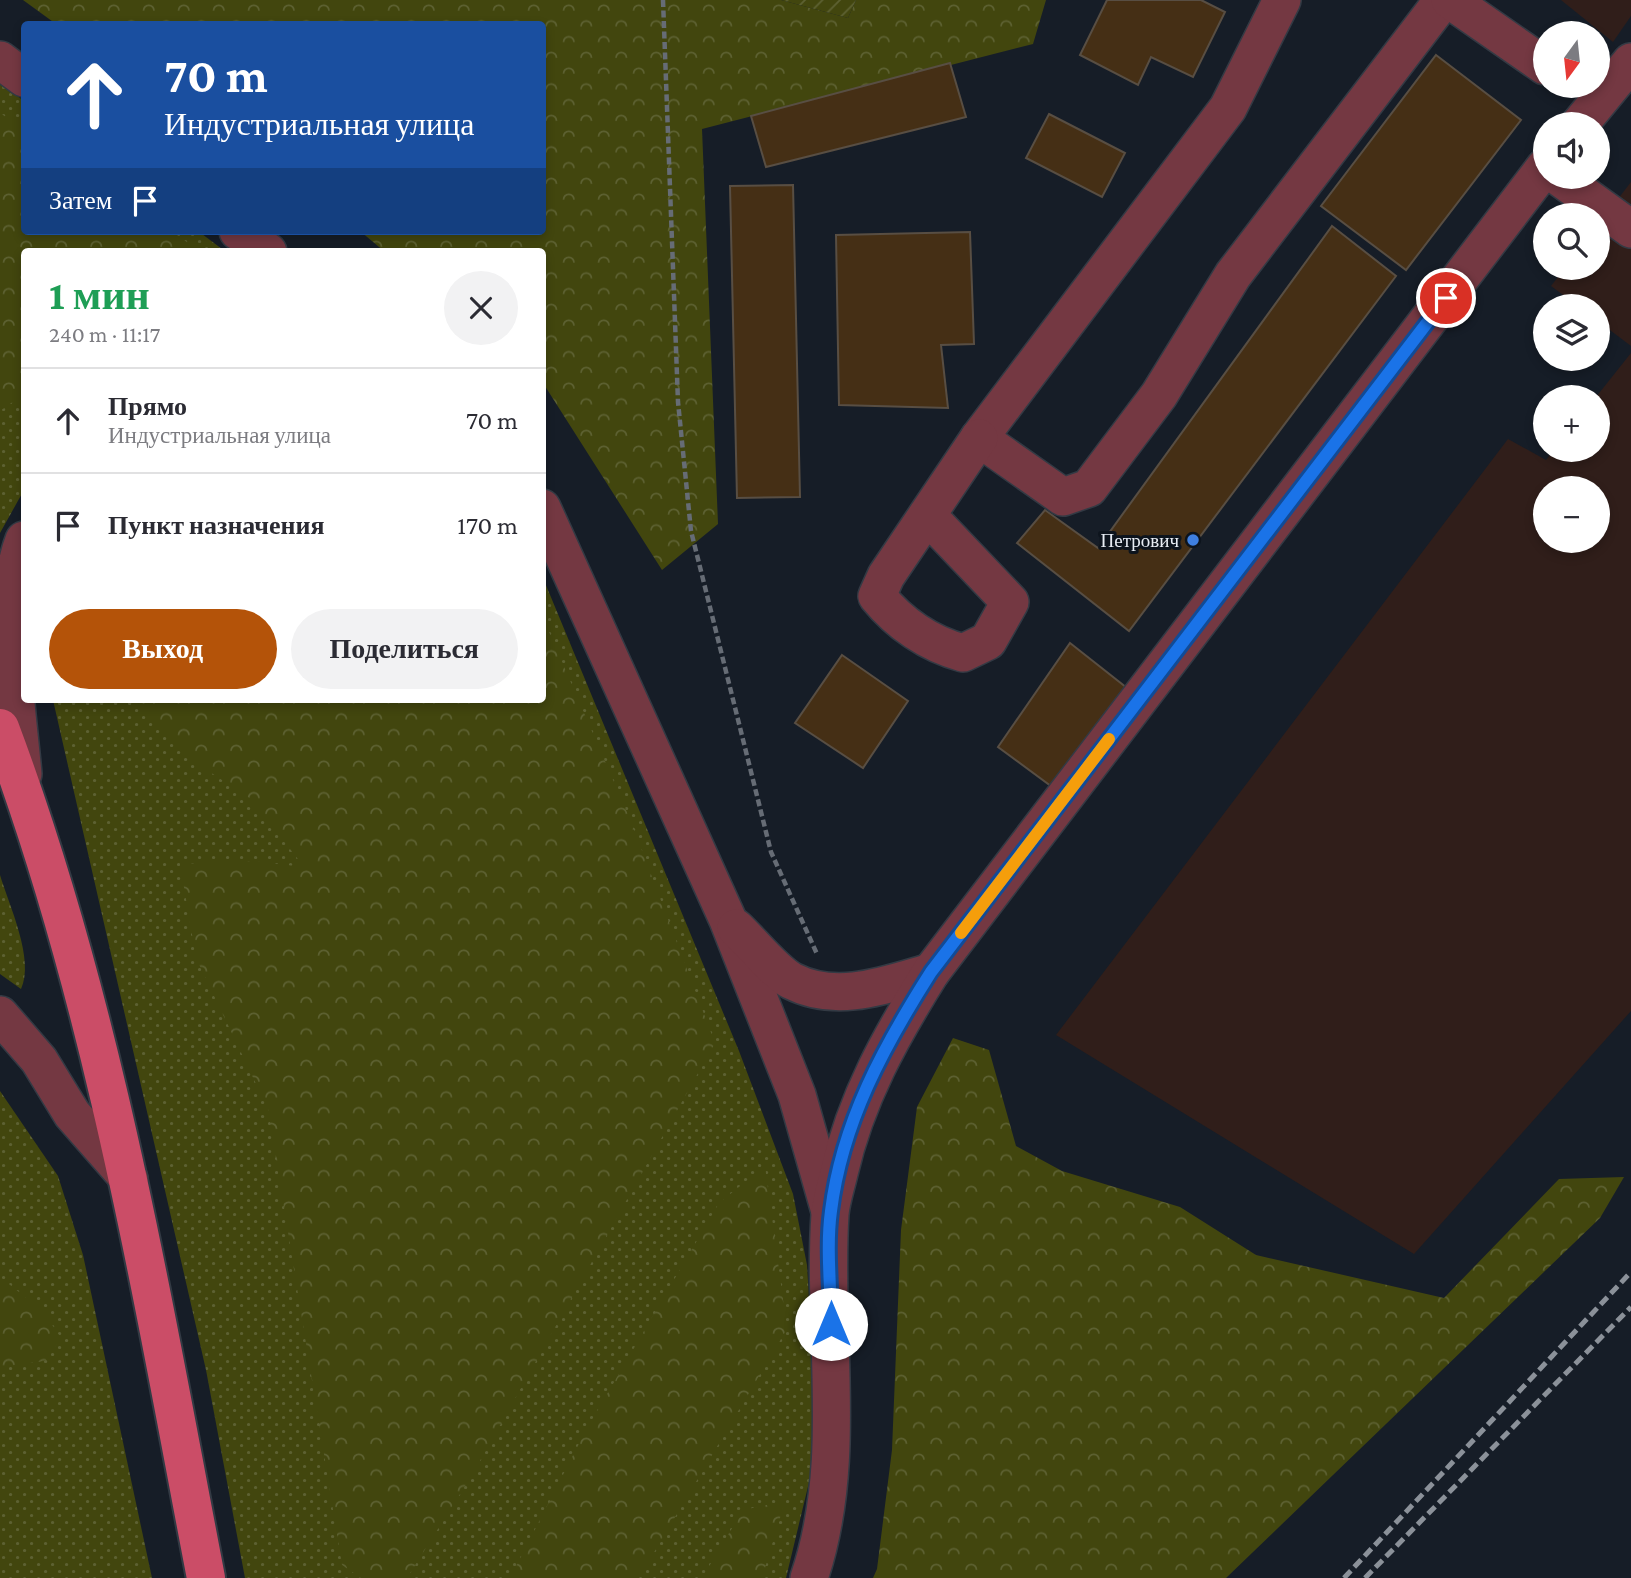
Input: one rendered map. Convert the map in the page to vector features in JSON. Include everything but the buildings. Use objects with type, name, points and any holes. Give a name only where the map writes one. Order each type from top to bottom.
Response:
[{"type":"main road","points":[[0,728],[26,796],[75,958],[130,1179],[205,1578]]},
{"type":"street","points":[[927,515],[979,438],[1228,108],[1282,0]]},
{"type":"street","points":[[979,438],[1063,497],[1090,488],[1159,395],[1233,275],[1443,0]]},
{"type":"street","points":[[1450,0],[1533,58]]},
{"type":"street","points":[[0,60],[21,76]]},
{"type":"street","points":[[1584,104],[1631,62]]},
{"type":"street","points":[[809,1578],[819,1549],[831,1462],[830,1212],[844,1150],[868,1080],[889,1038],[931,972],[1533,183]]},
{"type":"street","points":[[1576,189],[1631,229]]},
{"type":"street","points":[[244,235],[262,248]]},
{"type":"street","points":[[546,517],[728,920],[797,1095],[830,1212]]},
{"type":"street","points":[[21,547],[10,593],[26,796]]},
{"type":"street","points":[[728,920],[791,981],[835,993],[877,988],[931,972]]},
{"type":"street","points":[[0,1015],[39,1060],[72,1114],[130,1179]]},
{"type":"path","points":[[663,0],[678,402],[691,531],[771,852],[835,993]]},
{"type":"shaded area","points":[[1561,0],[1631,0],[1631,16],[1613,42],[1610,40],[1610,21],[1587,21]]},
{"type":"shaded area","points":[[1631,182],[1631,346],[1610,330],[1610,294],[1562,294],[1551,286],[1556,280],[1610,280],[1610,209]]},
{"type":"shaded area","points":[[1631,353],[1631,1011],[1414,1254],[1056,1035],[1508,439],[1533,453],[1533,462],[1610,462],[1610,385],[1606,385]]},
{"type":"green space","points":[[23,0],[781,0],[848,18],[856,0],[1046,0],[1033,44],[702,129],[718,524],[662,570],[546,388],[546,248],[380,248],[365,235],[546,235],[546,21],[52,21]]},
{"type":"green space","points":[[781,0],[856,0],[848,18]]},
{"type":"green space","points":[[0,83],[21,99],[21,235],[203,235],[221,248],[21,248],[21,495],[0,533]]},
{"type":"green space","points":[[0,113],[21,127],[21,235],[177,235],[195,248],[21,248],[21,396],[0,411]]},
{"type":"green space","points":[[546,585],[739,1051],[793,1194],[807,1265],[818,1445],[786,1578],[245,1578],[206,1370],[54,703],[546,703]]},
{"type":"green space","points":[[546,625],[630,819],[715,1043],[472,1475],[407,1578],[361,1578],[342,1565],[268,1109],[196,958],[180,864],[252,861],[304,867],[251,799],[184,755],[138,703],[546,703]]},
{"type":"green space","points":[[0,875],[23,948],[25,963],[21,989],[0,974]]},
{"type":"green space","points":[[953,1038],[989,1050],[1016,1146],[1062,1171],[1180,1207],[1256,1255],[1444,1298],[1559,1179],[1624,1177],[1600,1218],[1226,1578],[873,1578],[877,1569],[892,1450],[901,1230],[917,1107]]},
{"type":"green space","points":[[0,1091],[58,1176],[83,1255],[152,1578],[0,1578]]},
{"type":"green space","points":[[765,1166],[787,1329],[643,1571],[638,1578],[510,1578],[586,1430],[719,1203]]},
{"type":"green space","points":[[0,1277],[43,1311],[61,1338],[45,1361],[0,1367]]},
{"type":"green space","points":[[785,1501],[762,1578],[702,1578],[743,1510]]},
{"type":"railway","points":[[1344,1578],[1631,1272]]},
{"type":"railway","points":[[1365,1578],[1631,1307]]},
{"type":"slow traffic","points":[[961,933],[1109,739]]},
{"type":"place","name":"Петрович","points":[[1193,540]]},
{"type":"route","points":[[831,1324],[830,1212],[853,1120],[868,1080],[889,1038],[931,972],[1446,298]]}]
